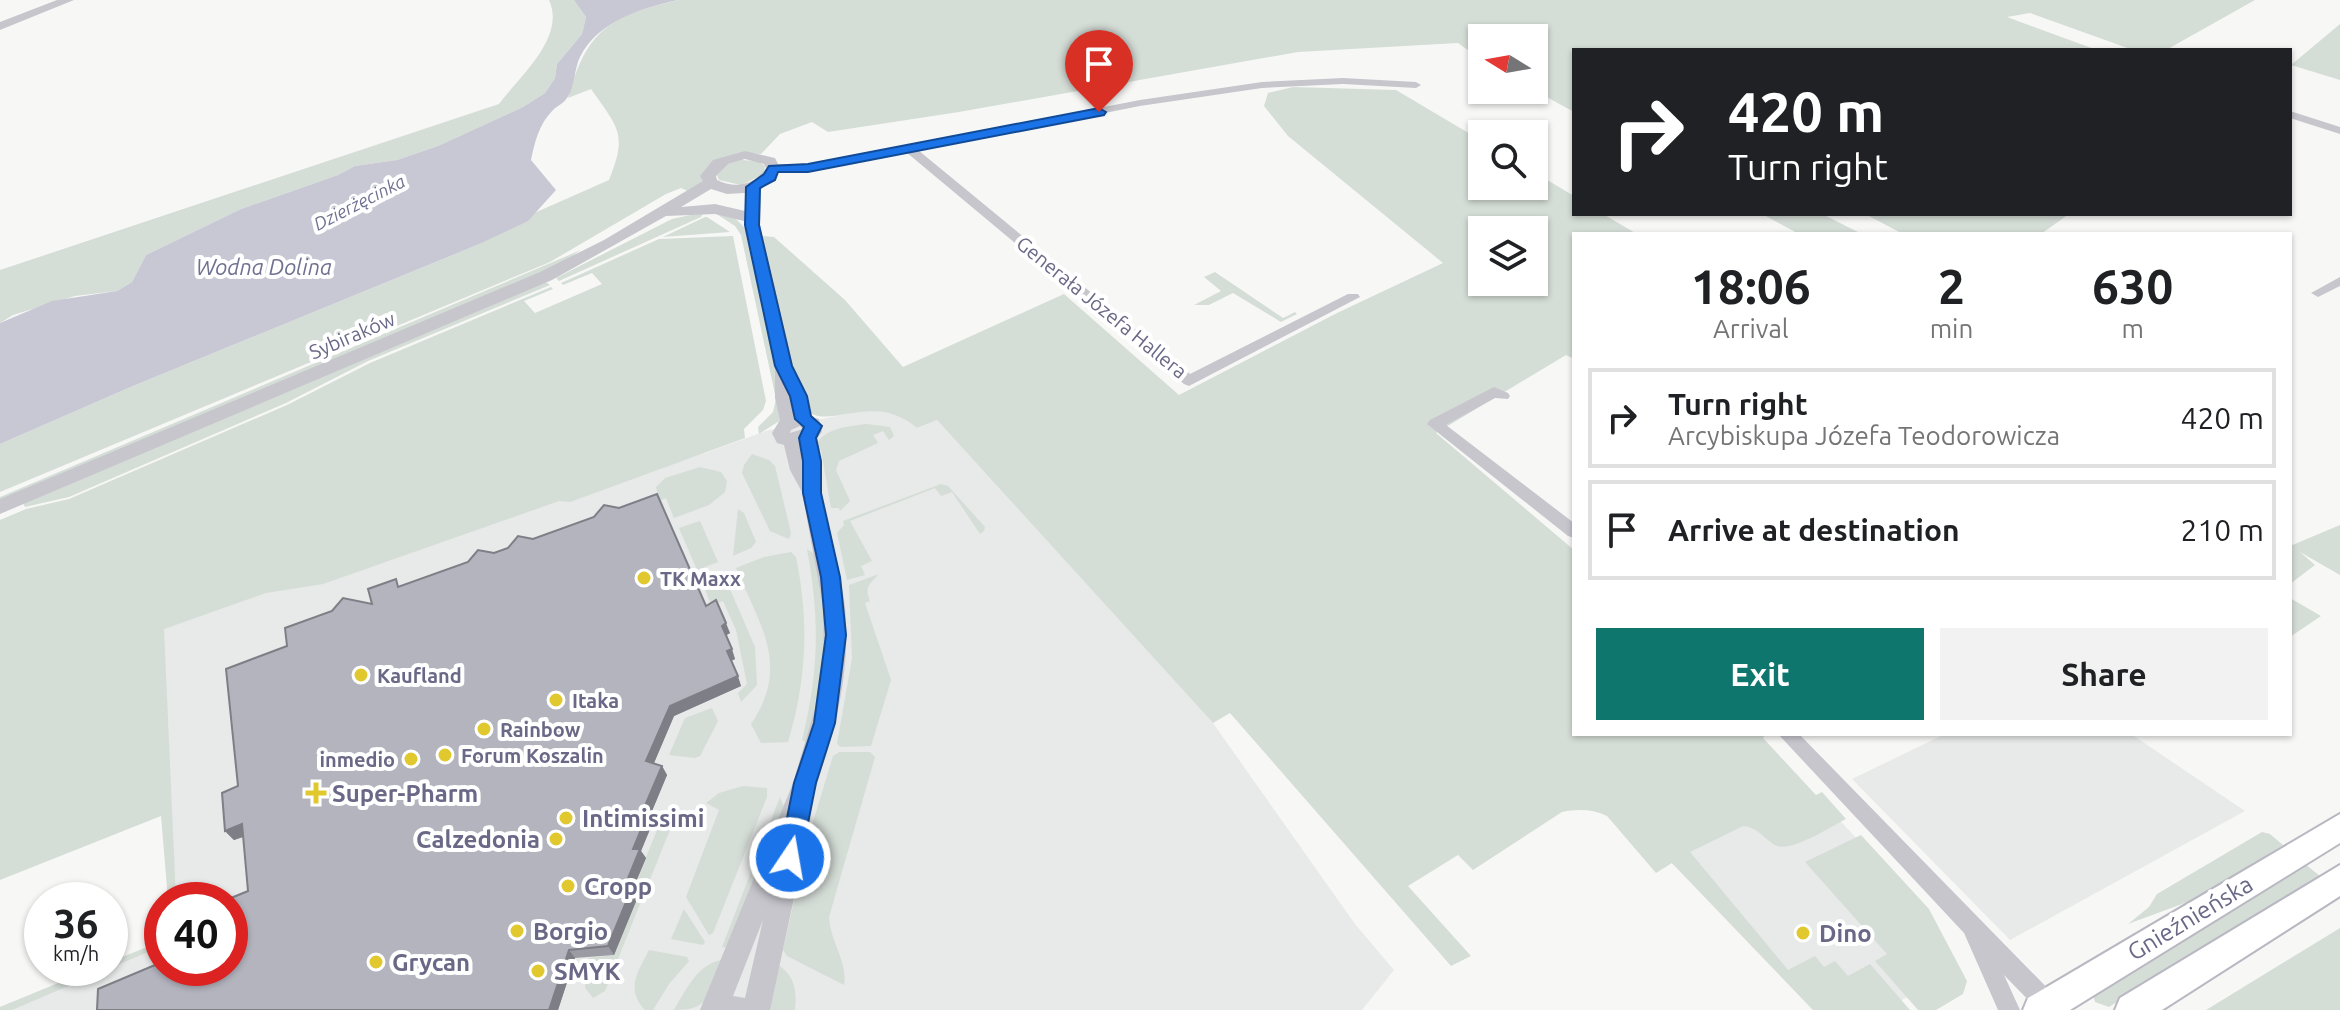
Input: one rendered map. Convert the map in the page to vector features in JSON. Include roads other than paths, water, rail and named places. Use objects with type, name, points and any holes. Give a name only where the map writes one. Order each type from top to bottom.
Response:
[{"type":"main road","name":"Gnieźnieńska","points":[[2047,1008],[2340,827]]},
{"type":"main road","points":[[2132,1010],[2340,879]]},
{"type":"street","points":[[0,26],[68,0]]},
{"type":"street","points":[[773,168],[808,168],[1140,103],[1262,85],[1343,81],[1416,85]]},
{"type":"street","points":[[2292,115],[2340,131]]},
{"type":"street","name":"Generała Józefa Hallera","points":[[909,149],[1189,381],[1353,297]]},
{"type":"street","points":[[610,243],[723,187],[753,187],[770,177],[773,168],[770,161],[759,156],[737,156],[712,167],[708,176],[723,187],[748,221]]},
{"type":"street","name":"Sybiraków","points":[[0,507],[516,289],[723,187]]},
{"type":"street","points":[[714,1010],[805,783],[825,723],[836,635],[831,577],[812,493],[800,470],[798,430],[784,398],[784,366],[748,221],[753,187]]},
{"type":"street","points":[[672,213],[715,209],[748,221]]},
{"type":"street","points":[[2318,293],[2340,281]]},
{"type":"street","points":[[1503,396],[1494,392],[1435,424],[1572,530]]},
{"type":"street","points":[[1789,736],[1971,924],[2047,1008]]},
{"type":"street","points":[[756,1010],[805,783]]},
{"type":"street","points":[[1971,924],[2009,1010]]},
{"type":"street","points":[[720,1010],[740,1010]]},
{"type":"water","name":"Wodna Dolina","points":[[574,0],[678,0],[622,18],[609,25],[588,45],[578,62],[570,94],[548,115],[536,140],[531,160],[556,190],[528,221],[0,444],[0,323],[52,301],[117,291],[132,282],[146,255],[241,209],[338,175],[355,166],[397,160],[438,146],[523,107],[545,93],[555,78],[557,64],[582,34],[586,17]]},
{"type":"place","name":"TK Maxx","points":[[644,578]]},
{"type":"place","name":"Kaufland","points":[[361,675]]},
{"type":"place","name":"Itaka","points":[[556,700]]},
{"type":"place","name":"Rainbow","points":[[484,729]]},
{"type":"place","name":"Forum Koszalin","points":[[445,755]]},
{"type":"place","name":"inmedio","points":[[411,759]]},
{"type":"place","name":"Super-Pharm","points":[[316,793]]},
{"type":"place","name":"Intimissimi","points":[[566,818]]},
{"type":"place","name":"Calzedonia","points":[[556,839]]},
{"type":"place","name":"Cropp","points":[[568,886]]},
{"type":"place","name":"Borgio","points":[[517,931]]},
{"type":"place","name":"Dino","points":[[1803,933]]},
{"type":"place","name":"Grycan","points":[[376,962]]},
{"type":"place","name":"SMYK","points":[[538,971]]},
{"type":"water label","name":"Dzierżęcinka","points":[[359,202]]}]
